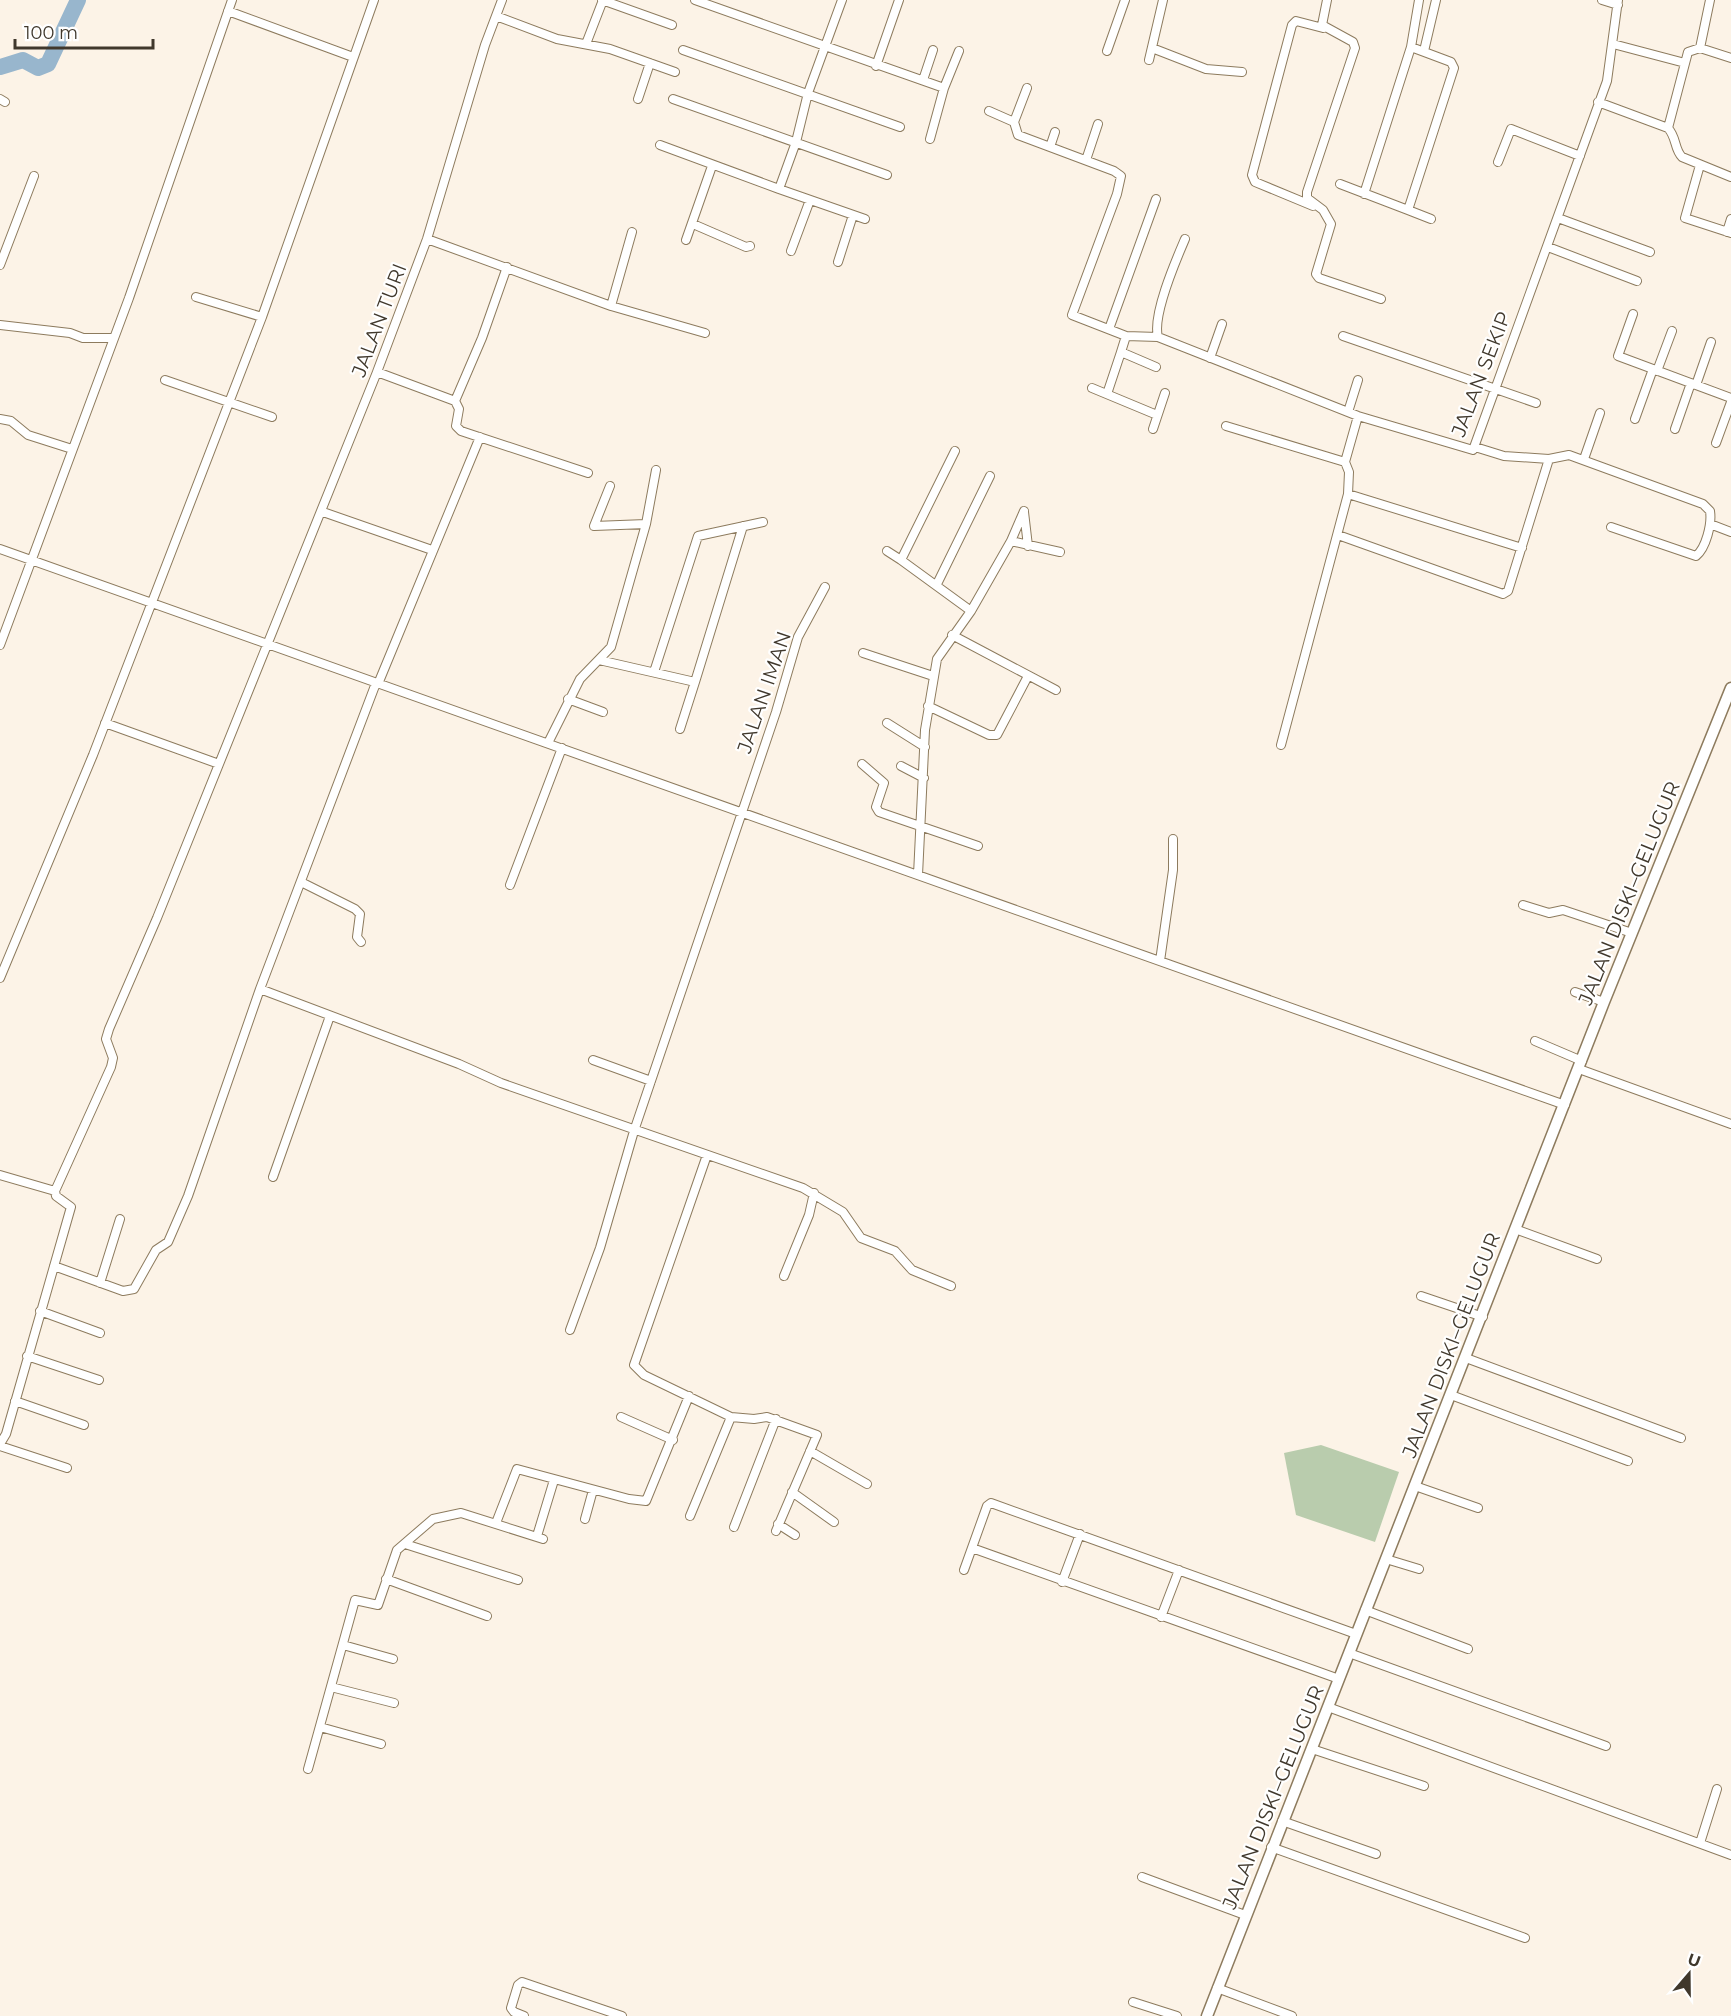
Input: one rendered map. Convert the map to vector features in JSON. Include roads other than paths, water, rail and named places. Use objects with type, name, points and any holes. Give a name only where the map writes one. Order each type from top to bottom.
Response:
[{"type":"main road","name":"JALAN DISKI–GELUGUR","points":[[1207,2016],[1271,1847],[1483,1317],[1604,1002],[1731,688]]},
{"type":"street","points":[[0,645],[114,339],[232,0]]},
{"type":"street","points":[[0,978],[105,723],[262,317],[296,227],[374,0]]},
{"type":"street","name":"JALAN TURI","points":[[55,1191],[111,1067],[112,1058],[106,1039],[109,1029],[323,512],[427,240],[502,0]]},
{"type":"street","points":[[586,44],[602,0],[672,25]]},
{"type":"street","points":[[695,0],[825,48],[944,88]]},
{"type":"street","points":[[779,189],[796,142],[808,93],[843,0]]},
{"type":"street","points":[[876,66],[899,0]]},
{"type":"street","points":[[1107,51],[1125,0]]},
{"type":"street","points":[[1149,60],[1163,0]]},
{"type":"street","points":[[1323,28],[1321,22],[1327,0]]},
{"type":"street","points":[[1364,194],[1411,47],[1419,0]]},
{"type":"street","points":[[1424,51],[1436,0]]},
{"type":"street","points":[[1602,0],[1618,2]]},
{"type":"street","points":[[1700,48],[1710,0]]},
{"type":"street","name":"JALAN SEKIP","points":[[1158,337],[1358,416],[1470,450],[1475,447],[1607,81],[1618,2]]},
{"type":"street","points":[[228,11],[353,57]]},
{"type":"street","points":[[496,16],[557,39],[586,44],[675,72]]},
{"type":"street","points":[[1323,210],[1255,182],[1252,175],[1292,25],[1296,21],[1323,28],[1353,42],[1354,48],[1307,192],[1307,198],[1323,210],[1330,220],[1331,229],[1317,277],[1381,299]]},
{"type":"street","points":[[1613,44],[1685,63]]},
{"type":"street","points":[[1408,210],[1454,68],[1451,62],[1411,47]]},
{"type":"street","points":[[1152,48],[1206,69],[1242,72]]},
{"type":"street","points":[[1668,128],[1688,52],[1700,48],[1731,58]]},
{"type":"street","points":[[683,50],[900,127]]},
{"type":"street","points":[[923,80],[933,50]]},
{"type":"street","points":[[930,139],[944,88],[959,51]]},
{"type":"street","points":[[638,99],[650,63]]},
{"type":"street","points":[[1027,88],[1014,122],[1018,135],[1114,171],[1122,179],[1072,315],[1126,336],[1158,337],[1160,316],[1170,272],[1185,239]]},
{"type":"street","points":[[673,99],[887,175]]},
{"type":"street","points":[[1598,102],[1668,128],[1676,139],[1679,154],[1731,177]]},
{"type":"street","points":[[989,111],[1014,122]]},
{"type":"street","points":[[1086,160],[1098,124]]},
{"type":"street","points":[[1498,162],[1511,129],[1580,156]]},
{"type":"street","points":[[1050,147],[1055,132]]},
{"type":"street","points":[[660,145],[865,219]]},
{"type":"street","points":[[686,240],[712,165]]},
{"type":"street","points":[[1700,165],[1685,218],[1729,232],[1731,219]]},
{"type":"street","points":[[0,265],[34,176]]},
{"type":"street","points":[[1340,184],[1431,219]]},
{"type":"street","points":[[1109,329],[1156,199]]},
{"type":"street","points":[[791,251],[810,200]]},
{"type":"street","points":[[838,262],[854,215]]},
{"type":"street","points":[[1558,218],[1650,252]]},
{"type":"street","points":[[693,224],[746,247],[750,246]]},
{"type":"street","points":[[610,306],[632,232]]},
{"type":"street","points":[[427,240],[610,306],[705,333]]},
{"type":"street","points":[[1548,247],[1637,281]]},
{"type":"street","points":[[455,400],[482,338],[507,267]]},
{"type":"street","points":[[196,297],[262,317]]},
{"type":"street","points":[[1633,314],[1618,356],[1731,400],[1716,442]]},
{"type":"street","points":[[1210,358],[1222,324]]},
{"type":"street","points":[[0,325],[70,333],[83,338],[114,339]]},
{"type":"street","points":[[1635,419],[1672,331]]},
{"type":"street","points":[[1107,394],[1126,336]]},
{"type":"street","points":[[1343,336],[1536,403]]},
{"type":"street","points":[[1675,429],[1711,342]]},
{"type":"street","points":[[1122,352],[1156,367]]},
{"type":"street","points":[[377,372],[455,400],[459,409],[456,426],[461,431],[588,473]]},
{"type":"street","points":[[165,380],[272,417]]},
{"type":"street","points":[[1348,412],[1358,380]]},
{"type":"street","points":[[1092,388],[1157,415]]},
{"type":"street","points":[[1153,429],[1164,393]]},
{"type":"street","points":[[1584,459],[1600,413]]},
{"type":"street","points":[[1281,745],[1348,495],[1349,472],[1345,462],[1358,416]]},
{"type":"street","points":[[0,419],[11,421],[28,435],[72,449]]},
{"type":"street","points":[[1226,426],[1345,462]]},
{"type":"street","points":[[54,1266],[123,1291],[134,1289],[156,1250],[168,1242],[220,1108],[260,989],[377,683],[480,437]]},
{"type":"street","points":[[1475,447],[1504,456],[1549,459],[1564,455],[1584,459],[1703,504],[1710,509],[1710,524],[1700,553],[1696,556],[1611,527]]},
{"type":"street","points":[[901,560],[955,451]]},
{"type":"street","points":[[1338,535],[1503,594],[1508,591],[1549,459]]},
{"type":"street","points":[[548,743],[580,679],[611,647],[646,524],[656,470]]},
{"type":"street","points":[[937,584],[990,476]]},
{"type":"street","points":[[610,486],[594,526],[646,524]]},
{"type":"street","points":[[1348,495],[1522,548]]},
{"type":"street","points":[[918,874],[928,706],[937,659],[971,611],[1011,541],[1024,511],[1028,546]]},
{"type":"street","points":[[323,512],[432,550]]},
{"type":"street","points":[[654,672],[698,536],[763,522]]},
{"type":"street","points":[[1710,524],[1731,532]]},
{"type":"street","points":[[680,729],[743,526]]},
{"type":"street","points":[[1011,541],[1060,552]]},
{"type":"street","points":[[0,549],[1564,1105]]},
{"type":"street","points":[[887,551],[937,584],[971,611]]},
{"type":"street","name":"JALAN IMAN","points":[[570,1330],[600,1248],[634,1131],[776,712],[789,660],[825,587]]},
{"type":"street","points":[[952,635],[1056,690]]},
{"type":"street","points":[[863,653],[933,676]]},
{"type":"street","points":[[599,660],[695,682]]},
{"type":"street","points":[[928,706],[989,735],[997,735],[1028,676]]},
{"type":"street","points":[[568,699],[603,712]]},
{"type":"street","points":[[105,723],[219,764]]},
{"type":"street","points":[[887,723],[925,747]]},
{"type":"street","points":[[510,885],[562,748]]},
{"type":"street","points":[[862,764],[884,783],[876,810],[978,846]]},
{"type":"street","points":[[901,766],[924,778]]},
{"type":"street","points":[[1160,961],[1173,870],[1173,839]]},
{"type":"street","points":[[301,882],[355,909],[360,914],[357,937],[361,942]]},
{"type":"street","points":[[1523,905],[1549,914],[1563,910],[1632,933]]},
{"type":"street","points":[[260,989],[459,1064],[501,1083],[814,1193],[843,1212],[861,1238],[895,1251],[912,1270],[951,1286]]},
{"type":"street","points":[[1575,992],[1604,1002]]},
{"type":"street","points":[[273,1177],[330,1016]]},
{"type":"street","points":[[1534,1041],[1580,1065],[1731,1124]]},
{"type":"street","points":[[593,1060],[651,1081]]},
{"type":"street","points":[[707,1155],[634,1365],[644,1375],[731,1417],[776,1419],[817,1435],[777,1528],[795,1535]]},
{"type":"street","points":[[0,1175],[55,1191],[56,1196],[71,1207],[6,1434],[0,1445],[67,1468]]},
{"type":"street","points":[[783,1276],[809,1215],[814,1193]]},
{"type":"street","points":[[100,1283],[120,1219]]},
{"type":"street","points":[[1515,1229],[1597,1259]]},
{"type":"street","points":[[1421,1296],[1483,1317]]},
{"type":"street","points":[[40,1311],[100,1333]]},
{"type":"street","points":[[27,1356],[99,1380]]},
{"type":"street","points":[[1466,1358],[1681,1438]]},
{"type":"street","points":[[1451,1395],[1628,1461]]},
{"type":"street","points":[[496,1523],[517,1469],[593,1490],[646,1501],[690,1396]]},
{"type":"street","points":[[15,1401],[84,1425]]},
{"type":"street","points":[[621,1417],[672,1440]]},
{"type":"street","points":[[690,1516],[731,1417]]},
{"type":"street","points":[[734,1527],[776,1419]]},
{"type":"street","points":[[810,1451],[867,1484]]},
{"type":"street","points":[[308,1769],[355,1600],[378,1605],[397,1550],[433,1519],[461,1513],[540,1538],[554,1480]]},
{"type":"street","points":[[1415,1486],[1478,1509]]},
{"type":"street","points":[[585,1519],[593,1490]]},
{"type":"street","points":[[792,1492],[834,1522]]},
{"type":"street","points":[[964,1570],[987,1506],[991,1503],[1356,1634]]},
{"type":"street","points":[[1062,1582],[1080,1534]]},
{"type":"street","points":[[405,1544],[518,1580]]},
{"type":"street","points":[[972,1548],[1339,1679]]},
{"type":"street","points":[[1386,1559],[1419,1569]]},
{"type":"street","points":[[1161,1617],[1179,1570]]},
{"type":"street","points":[[386,1579],[487,1616]]},
{"type":"street","points":[[1365,1611],[1468,1649]]},
{"type":"street","points":[[343,1645],[393,1659]]},
{"type":"street","points":[[1349,1653],[1606,1746]]},
{"type":"street","points":[[331,1687],[394,1703]]},
{"type":"street","points":[[1328,1707],[1731,1855]]},
{"type":"street","points":[[320,1727],[381,1744]]},
{"type":"street","points":[[1312,1749],[1424,1786]]},
{"type":"street","points":[[1700,1844],[1717,1789]]},
{"type":"street","points":[[1282,1821],[1376,1854]]},
{"type":"street","points":[[1271,1847],[1525,1938]]},
{"type":"street","points":[[1142,1877],[1245,1915]]},
{"type":"street","points":[[524,2016],[514,2012],[511,2008],[518,1985],[522,1982],[621,2016]]},
{"type":"street","points":[[1217,1988],[1292,2016]]},
{"type":"street","points":[[1134,2002],[1177,2016]]},
{"type":"waterway","points":[[0,67],[23,60],[38,68],[48,64],[78,0]]}]
